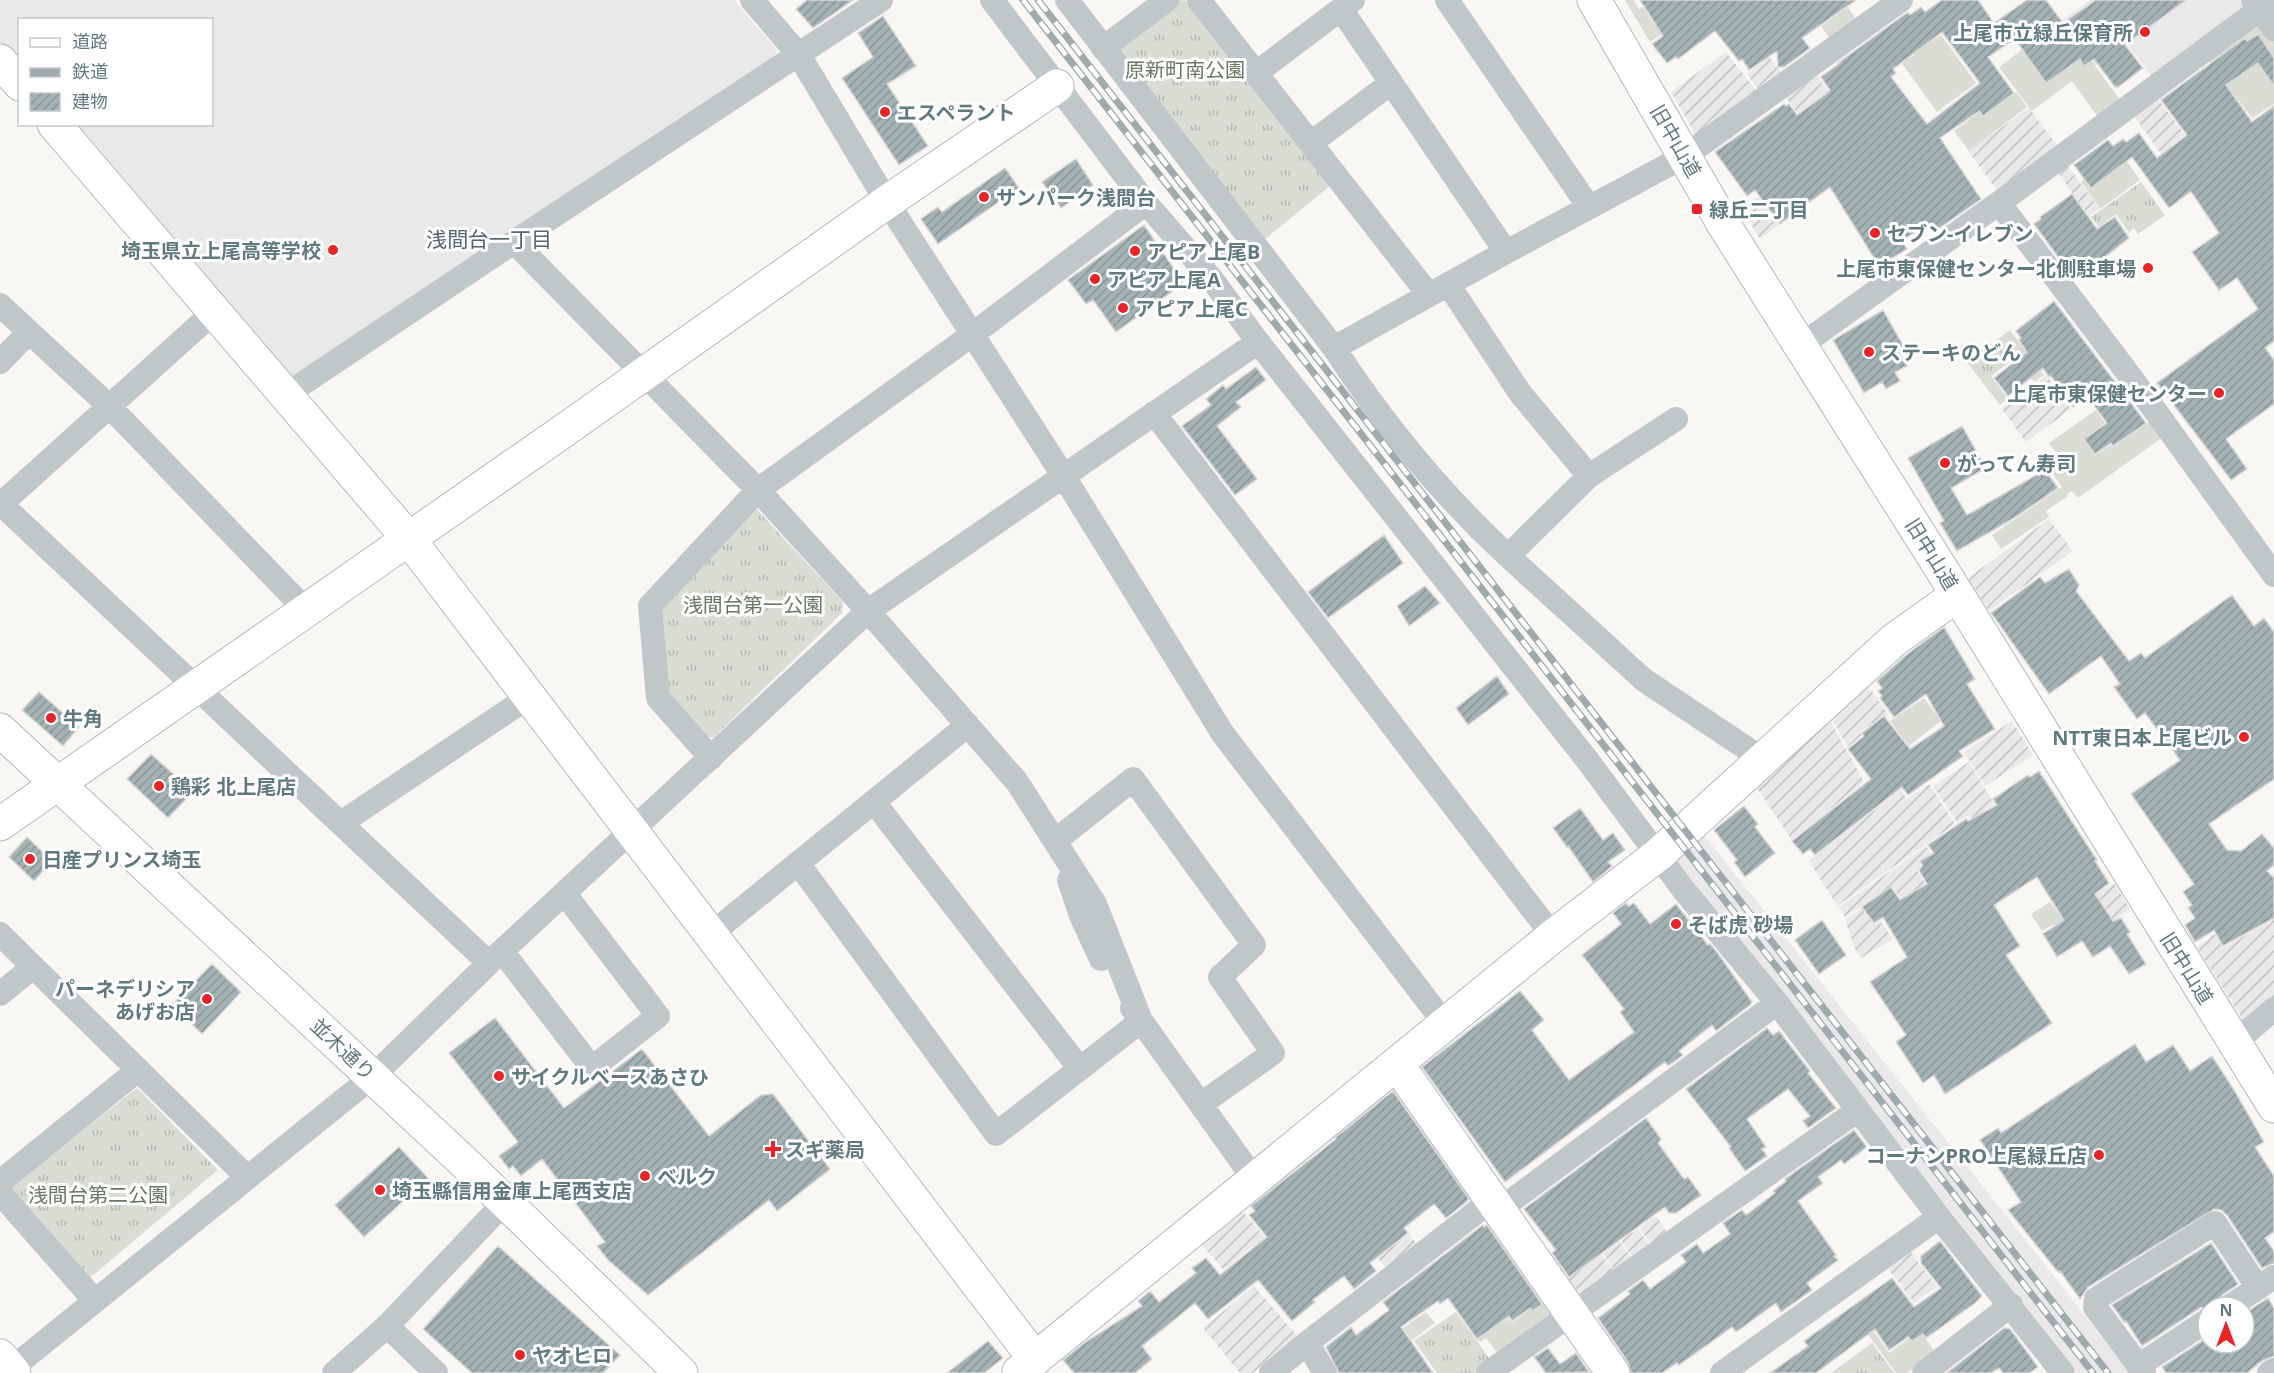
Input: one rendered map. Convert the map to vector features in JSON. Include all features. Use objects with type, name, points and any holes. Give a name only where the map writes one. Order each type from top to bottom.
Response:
[{"type":"street","points":[[752,0],[799,56],[886,202],[1063,475],[1223,734],[1446,1025]]},
{"type":"street","points":[[287,394],[881,0]]},
{"type":"street","points":[[992,0],[1146,203],[1211,278],[1258,342],[1659,854],[1683,889],[1777,1003],[1939,1217],[2063,1373]]},
{"type":"street","points":[[1067,0],[1419,461],[1477,527],[1644,680],[1764,760]]},
{"type":"street","points":[[1103,48],[1167,0]]},
{"type":"street","points":[[1199,0],[1311,143],[1438,289],[1589,476]]},
{"type":"street","points":[[1447,0],[1590,207]]},
{"type":"street","name":"旧中山道","points":[[1594,0],[1724,225],[2274,1106]]},
{"type":"street","points":[[1334,348],[1438,289],[1685,156],[1901,0]]},
{"type":"street","points":[[1800,346],[1998,203],[2262,3],[2274,29]]},
{"type":"street","points":[[1256,73],[1347,4],[1391,83],[1506,252]]},
{"type":"street","points":[[0,61],[18,82]]},
{"type":"street","points":[[1311,143],[1391,83]]},
{"type":"street","points":[[0,824],[643,375],[886,202],[1057,86]]},
{"type":"street","points":[[56,126],[408,538],[711,934],[1034,1368],[1254,1179],[1553,936],[1659,854],[1894,640],[1957,595]]},
{"type":"street","points":[[711,758],[658,698],[650,606],[758,490],[973,334],[1146,203]]},
{"type":"street","points":[[1998,203],[2130,376],[2274,575]]},
{"type":"street","points":[[514,242],[758,490],[868,611],[1017,782],[1055,841],[1082,918],[1102,961],[1141,1022],[1254,1179]]},
{"type":"street","points":[[0,305],[109,406],[306,610]]},
{"type":"street","points":[[214,312],[1,503],[341,823],[495,957],[591,1068],[658,1016],[565,894]]},
{"type":"street","points":[[0,362],[29,332]]},
{"type":"street","points":[[8,1368],[95,1301],[372,1077],[495,957],[868,611],[1258,342]]},
{"type":"street","points":[[1154,413],[1553,936]]},
{"type":"street","points":[[1508,556],[1589,476],[1676,418]]},
{"type":"street","points":[[341,823],[530,696]]},
{"type":"street","points":[[711,934],[968,725]]},
{"type":"street","name":"並木通り","points":[[0,730],[505,1202],[681,1373]]},
{"type":"street","points":[[1055,841],[1133,779],[1254,945],[1220,977],[1273,1053],[1201,1104]]},
{"type":"street","points":[[874,802],[1080,1069]]},
{"type":"street","points":[[798,864],[996,1134],[1141,1022]]},
{"type":"street","points":[[0,934],[247,1177]]},
{"type":"street","points":[[0,994],[33,967]]},
{"type":"street","points":[[1271,1373],[1307,1343],[1495,1205],[1777,1003]]},
{"type":"street","points":[[2234,1043],[2274,1009]]},
{"type":"street","points":[[1397,1064],[1613,1373]]},
{"type":"street","points":[[0,1182],[138,1070]]},
{"type":"street","points":[[1488,1373],[1858,1110]]},
{"type":"street","points":[[0,1193],[95,1301]]},
{"type":"street","points":[[334,1373],[387,1326],[505,1202]]},
{"type":"street","points":[[1722,1373],[1939,1217]]},
{"type":"street","points":[[2196,1329],[2141,1369],[2095,1307],[2096,1299],[2215,1223],[2266,1283],[2248,1295]]},
{"type":"street","points":[[1923,1373],[2011,1305]]},
{"type":"street","points":[[387,1326],[436,1373]]},
{"type":"street","points":[[1307,1343],[1325,1373]]},
{"type":"street","points":[[2269,1373],[2274,1370]]},
{"type":"shaded area","name":"埼玉県立上尾高等学校","points":[[0,0],[734,0],[777,50],[775,57],[298,377],[287,376],[71,126],[213,126],[213,18],[18,18],[18,65],[0,43]]},
{"type":"shaded area","name":"上尾市立緑丘保育所","points":[[2090,0],[2243,0],[2246,4],[2154,79],[2126,43],[2095,66],[2062,20]]},
{"type":"shaded area","points":[[1726,52],[1758,93],[1697,137],[1671,92]]},
{"type":"shaded area","points":[[1769,57],[1783,75],[1760,92],[1747,74]]},
{"type":"shaded area","points":[[1815,73],[1857,131],[1826,117],[1815,102],[1798,114],[1784,95]]},
{"type":"shaded area","points":[[2155,95],[2185,135],[2170,146],[2175,154],[2166,161],[2131,112]]},
{"type":"shaded area","points":[[2029,108],[2060,149],[1999,193],[1968,151]]},
{"type":"shaded area","points":[[2066,163],[2099,209],[2089,216],[2056,170]]},
{"type":"shaded area","points":[[1758,197],[1779,225],[1760,239],[1751,224],[1762,216],[1750,223],[1741,209]]},
{"type":"shaded area","points":[[2046,375],[2071,409],[2026,442],[2001,408]]},
{"type":"shaded area","points":[[2049,519],[2073,551],[1989,611],[1968,578]]},
{"type":"shaded area","points":[[1865,682],[1889,715],[1860,732],[1862,735],[1848,747],[1830,716]]},
{"type":"shaded area","points":[[1828,717],[1864,782],[1792,840],[1755,785]]},
{"type":"shaded area","points":[[2012,721],[2033,755],[1985,786],[1964,752]]},
{"type":"shaded area","points":[[1969,762],[1994,804],[1985,810],[1994,828],[1982,837],[1969,815],[1957,822],[1933,786]]},
{"type":"shaded area","points":[[1929,784],[1955,824],[1837,906],[1809,861],[1901,790],[1907,799]]},
{"type":"shaded area","points":[[1704,835],[2129,1373],[2078,1373],[1675,861]]},
{"type":"shaded area","points":[[1926,846],[1931,854],[1919,861],[1921,866],[1917,870],[1934,899],[1918,923],[1892,886],[1845,917],[1839,907]]},
{"type":"shaded area","points":[[2114,883],[2130,909],[2110,922],[2097,902],[2100,901],[2096,894]]},
{"type":"shaded area","points":[[1862,908],[1873,924],[1880,921],[1893,939],[1861,958],[1855,949],[1845,920]]},
{"type":"shaded area","points":[[2274,919],[2274,999],[2245,1023],[2197,947],[2215,934],[2223,948]]},
{"type":"shaded area","points":[[1240,1209],[1282,1257],[1270,1267],[1252,1246],[1224,1270],[1202,1245],[1205,1242],[1203,1240]]},
{"type":"shaded area","points":[[1656,1216],[1668,1233],[1652,1246],[1639,1228]]},
{"type":"shaded area","points":[[1351,1225],[1387,1238],[1393,1246],[1409,1234],[1416,1243],[1386,1268]]},
{"type":"shaded area","points":[[1638,1229],[1650,1247],[1633,1259],[1621,1240]]},
{"type":"shaded area","points":[[1620,1242],[1632,1259],[1615,1271],[1603,1254]]},
{"type":"shaded area","points":[[1910,1251],[1937,1287],[1914,1303],[1887,1267]]},
{"type":"shaded area","points":[[1601,1254],[1615,1272],[1585,1293],[1574,1291],[1565,1280],[1584,1267],[1590,1275],[1584,1266]]},
{"type":"shaded area","points":[[1254,1286],[1298,1337],[1253,1373],[1240,1373],[1203,1328]]},
{"type":"green space","name":"原新町南公園","points":[[1179,0],[1188,1],[1330,186],[1264,240],[1118,56],[1119,45]]},
{"type":"green space","points":[[1625,0],[1634,0],[1639,9],[1643,7],[1655,26],[1673,27],[1650,42]]},
{"type":"green space","points":[[1848,7],[1857,21],[1830,39],[1821,26]]},
{"type":"green space","points":[[2062,20],[2123,104],[2100,120],[2072,81],[2032,111],[1999,67]]},
{"type":"green space","points":[[2256,21],[2274,39],[2274,104],[2252,118],[2206,58]]},
{"type":"green space","points":[[1941,35],[1976,83],[1937,112],[1898,58],[1903,54],[1908,59],[1914,55],[1912,52]]},
{"type":"green space","points":[[2016,92],[2027,107],[1969,151],[1954,131],[1979,112],[1983,117]]},
{"type":"green space","points":[[2126,160],[2140,180],[2100,209],[2081,182],[2088,177],[2097,184]]},
{"type":"green space","points":[[2141,182],[2165,215],[2138,234],[2134,228],[2129,232],[2116,214],[2099,227],[2091,217]]},
{"type":"green space","points":[[2010,330],[2044,375],[2034,382],[2015,358],[1991,376],[2008,399],[2000,405],[1967,362]]},
{"type":"green space","points":[[2096,410],[2105,423],[2083,439],[2095,455],[2111,445],[2113,447],[2151,420],[2163,437],[2078,498],[2072,491],[2067,494],[2068,496],[2046,511],[2049,517],[2001,549],[1992,535],[2062,487],[2052,473],[2064,464],[2049,443]]},
{"type":"green space","name":"浅間台第一公園","points":[[754,506],[843,602],[842,613],[714,737],[698,737],[663,696],[655,606]]},
{"type":"green space","points":[[1924,698],[1941,721],[1909,746],[1890,721]]},
{"type":"green space","points":[[2050,902],[2063,919],[2073,912],[2059,931],[2054,924],[2042,931],[2031,914]]},
{"type":"green space","name":"浅間台第二公園","points":[[137,1088],[218,1170],[86,1281],[6,1190]]},
{"type":"green space","points":[[1548,1300],[1554,1307],[1552,1317],[1499,1355],[1486,1338],[1480,1342],[1477,1339],[1508,1318],[1512,1323],[1530,1309],[1532,1311]]},
{"type":"green space","points":[[1426,1312],[1435,1323],[1412,1340],[1403,1328]]},
{"type":"green space","points":[[1456,1312],[1491,1361],[1474,1373],[1437,1373],[1414,1341]]},
{"type":"green space","points":[[1877,1326],[1879,1328],[1874,1332],[1889,1353],[1908,1339],[1912,1341],[1928,1327],[1933,1333],[1926,1339],[1935,1352],[1907,1373],[1896,1373],[1867,1333]]},
{"type":"green space","points":[[1872,1343],[1894,1373],[1831,1373]]},
{"type":"building","points":[[807,0],[853,0],[813,28],[796,9]]},
{"type":"building","points":[[1640,0],[1856,0],[1802,38],[1810,48],[1784,67],[1778,67],[1777,51],[1749,70],[1742,59],[1739,61],[1715,31],[1678,59],[1676,57],[1667,63],[1652,44],[1663,36]]},
{"type":"building","points":[[1942,0],[1978,0],[1994,23],[2027,0],[2046,0],[2063,23],[2096,0],[2186,0],[2125,45],[2143,68],[2118,87],[2115,87],[2094,59],[2084,66],[2080,59],[2046,83],[2015,39],[1988,57],[2014,93],[1983,116],[1979,111],[1940,138],[1981,199],[1935,231],[1929,223],[1902,241],[1907,249],[1879,266],[1830,187],[1780,224],[1755,190],[1747,196],[1715,152],[1784,104],[1786,106],[1789,104],[1797,115],[1829,92],[1830,90],[1821,77],[1840,63],[1838,63],[1908,12],[1910,15],[1921,7],[1925,12]],"holes":[[[1942,32],[1980,83],[1927,124],[1891,77],[1896,73],[1893,69]]]},
{"type":"building","name":"エスペラント","points":[[883,16],[916,66],[887,84],[928,146],[899,165],[842,78],[873,57],[858,33]]},
{"type":"building","points":[[2258,34],[2274,58],[2274,86],[2258,63],[2226,85],[2252,122],[2274,106],[2274,341],[2265,348],[2274,360],[2274,404],[2226,439],[2247,469],[2231,480],[2157,383],[2258,309],[2237,278],[2219,290],[2192,252],[2219,233],[2192,193],[2190,192],[2169,208],[2132,157],[2091,188],[2074,165],[2108,140],[2113,146],[2123,139],[2126,142],[2139,133],[2157,158],[2187,135],[2161,100],[2245,38],[2247,41]]},
{"type":"building","points":[[1076,159],[1093,185],[1061,208],[1042,182]]},
{"type":"building","name":"サンパーク浅間台","points":[[1005,168],[1019,188],[938,244],[921,219],[938,207],[942,212]]},
{"type":"building","points":[[2072,194],[2097,229],[2115,217],[2129,238],[2083,274],[2080,270],[2072,276],[2034,224]]},
{"type":"building","points":[[1144,225],[1184,283],[1116,332],[1093,300],[1086,304],[1068,280]]},
{"type":"building","points":[[2054,301],[2146,423],[2113,446],[2111,443],[2095,454],[2084,439],[2107,423],[2088,397],[2073,407],[2043,368],[2008,396],[1994,378],[2027,352],[2016,331]]},
{"type":"building","points":[[1883,310],[1904,347],[1898,351],[1907,366],[1895,372],[1900,381],[1886,389],[1882,382],[1864,393],[1833,340]]},
{"type":"building","points":[[1256,367],[1266,380],[1236,402],[1241,407],[1217,426],[1257,479],[1235,495],[1182,426],[1211,405],[1206,399],[1223,385],[1226,389]]},
{"type":"building","points":[[1962,426],[1986,468],[1951,488],[1967,515],[2045,470],[2058,488],[2014,518],[1957,551],[1940,523],[1944,521],[1908,458]]},
{"type":"building","points":[[1384,535],[1403,563],[1328,618],[1308,592]]},
{"type":"building","points":[[2069,569],[2079,585],[2076,591],[2129,661],[2141,653],[2145,658],[2232,595],[2254,626],[2264,618],[2274,632],[2274,779],[2209,824],[2227,850],[2241,851],[2262,834],[2274,848],[2274,865],[2267,871],[2274,878],[2274,918],[2223,946],[2214,930],[2195,942],[2185,925],[2195,918],[2188,908],[2192,905],[2183,892],[2194,884],[2131,794],[2180,760],[2145,713],[2137,719],[2114,687],[2120,684],[2101,656],[2049,694],[1991,613],[2040,577],[2045,583]]},
{"type":"building","points":[[1425,586],[1440,603],[1409,626],[1397,606]]},
{"type":"building","points":[[1944,627],[1975,679],[1967,684],[1995,729],[1959,751],[1963,756],[1908,795],[1902,787],[1815,855],[1810,849],[1803,854],[1792,841],[1871,779],[1848,749],[1864,736],[1862,733],[1884,716],[1910,749],[1944,726],[1926,694],[1894,717],[1880,698],[1882,696],[1878,691],[1882,688],[1877,681],[1906,655]]},
{"type":"building","points":[[1497,676],[1509,694],[1468,725],[1456,708]]},
{"type":"building","points":[[39,692],[79,727],[63,746],[22,710]]},
{"type":"building","points":[[151,754],[193,792],[168,818],[127,779]]},
{"type":"building","points":[[2039,771],[2097,860],[2095,861],[2109,883],[2095,894],[2113,921],[2121,918],[2130,932],[2127,934],[2146,964],[2129,974],[2110,946],[2093,957],[2082,941],[2057,957],[2043,934],[2064,920],[2037,877],[1994,905],[2020,946],[2006,955],[2052,1023],[1945,1094],[1934,1075],[1923,1083],[1896,1042],[1906,1035],[1870,982],[1907,957],[1883,917],[1874,923],[1862,907],[1891,887],[1900,900],[1927,884],[1919,870],[1923,866],[1920,861],[1934,853],[1928,845],[1966,819],[1968,821],[1997,805],[1993,799],[2028,775],[2030,777]]},
{"type":"building","points":[[1744,806],[1758,824],[1755,827],[1775,853],[1745,877],[1734,862],[1737,860],[1714,830]]},
{"type":"building","points":[[1580,808],[1603,840],[1613,833],[1625,850],[1608,862],[1612,866],[1593,882],[1553,828]]},
{"type":"building","points":[[27,837],[52,861],[34,881],[9,857]]},
{"type":"building","points":[[1626,903],[1629,906],[1634,903],[1650,924],[1676,904],[1708,945],[1710,944],[1717,952],[1752,1002],[1716,1031],[1712,1025],[1679,1051],[1683,1055],[1668,1066],[1665,1062],[1505,1182],[1422,1067],[1520,991],[1544,1020],[1532,1030],[1569,1080],[1634,1032],[1620,1012],[1624,1009],[1582,955],[1621,924],[1613,913]]},
{"type":"building","points":[[1822,920],[1846,955],[1819,974],[1795,940]]},
{"type":"building","name":"パーネデリシア あげお店","points":[[212,964],[241,992],[202,1034],[172,1005]]},
{"type":"building","points":[[495,1018],[564,1108],[642,1049],[709,1136],[761,1095],[773,1094],[830,1169],[777,1211],[769,1200],[648,1295],[608,1260],[597,1246],[605,1242],[542,1159],[521,1176],[513,1166],[509,1169],[499,1156],[518,1142],[449,1053]]},
{"type":"building","points":[[1767,1028],[1773,1035],[1779,1031],[1836,1108],[1808,1128],[1803,1121],[1810,1116],[1788,1089],[1747,1119],[1766,1147],[1762,1149],[1767,1156],[1745,1171],[1729,1148],[1731,1147],[1686,1089]]},
{"type":"building","name":"コーナンPRO上尾緑丘店","points":[[2135,1044],[2146,1062],[2173,1045],[2190,1071],[2212,1056],[2234,1090],[2264,1142],[2255,1147],[2274,1176],[2274,1232],[2265,1238],[2274,1251],[2274,1263],[2262,1268],[2227,1215],[2221,1210],[2214,1209],[2088,1287],[2080,1299],[2060,1271],[2058,1272],[2008,1210],[2021,1202],[1980,1140],[1998,1128],[2001,1133]]},
{"type":"building","points":[[1393,1091],[1469,1199],[1465,1203],[1446,1218],[1434,1204],[1404,1228],[1408,1233],[1370,1263],[1376,1271],[1354,1289],[1344,1276],[1313,1300],[1315,1302],[1292,1321],[1258,1280],[1208,1319],[1195,1303],[1142,1346],[1152,1359],[1135,1373],[1074,1373],[1063,1360],[1084,1343],[1142,1306],[1138,1301],[1150,1291],[1159,1302],[1196,1273],[1192,1268],[1206,1258],[1220,1275],[1267,1237],[1249,1215],[1255,1211],[1251,1206]]},
{"type":"building","points":[[1646,1118],[1661,1139],[1658,1143],[1684,1179],[1688,1177],[1701,1195],[1676,1213],[1669,1213],[1665,1207],[1569,1277],[1552,1253],[1556,1250],[1524,1209]]},
{"type":"building","points":[[1854,1130],[1867,1147],[1844,1164],[1841,1160],[1818,1177],[1823,1183],[1798,1201],[1838,1260],[1807,1283],[1812,1290],[1781,1312],[1776,1303],[1736,1332],[1732,1327],[1679,1365],[1677,1363],[1662,1373],[1631,1373],[1628,1362],[1598,1318],[1630,1294],[1628,1291],[1643,1280],[1650,1289],[1686,1262],[1681,1255],[1697,1244],[1703,1253],[1730,1234],[1723,1223],[1742,1210],[1746,1215],[1775,1193],[1773,1191],[1786,1181],[1785,1179]]},
{"type":"building","points":[[399,1147],[428,1178],[364,1237],[335,1205]]},
{"type":"building","points":[[1483,1225],[1484,1227],[1487,1225],[1542,1304],[1532,1311],[1530,1308],[1512,1321],[1509,1316],[1477,1339],[1448,1298],[1440,1304],[1438,1301],[1401,1327],[1433,1373],[1339,1373],[1326,1347],[1351,1327],[1356,1335],[1389,1310],[1383,1302]]},
{"type":"building","points":[[1940,1241],[1982,1296],[1975,1303],[1926,1338],[1923,1334],[1912,1341],[1908,1337],[1889,1350],[1875,1329],[1816,1373],[1770,1373],[1808,1346],[1804,1341],[1892,1278],[1914,1307],[1941,1288],[1921,1263],[1921,1256]]},
{"type":"building","points":[[2211,1243],[2238,1284],[2222,1295],[2196,1295],[2196,1311],[2142,1346],[2126,1321],[2124,1322],[2112,1305]]},
{"type":"building","points":[[498,1246],[620,1355],[603,1373],[472,1373],[423,1329]]},
{"type":"building","points":[[2268,1298],[2274,1308],[2274,1356],[2262,1361],[2247,1373],[2166,1373],[2162,1367],[2196,1345],[2196,1355],[2256,1355],[2256,1306]]},
{"type":"building","points":[[2004,1328],[2010,1329],[2038,1367],[2029,1373],[2003,1373],[1999,1368],[1991,1373],[1947,1373]]},
{"type":"building","points":[[988,1341],[1003,1358],[984,1373],[947,1373]]},
{"type":"building","points":[[1548,1348],[1560,1364],[1576,1353],[1589,1372],[1546,1373],[1534,1357]]},
{"type":"railway","points":[[1023,0],[2093,1373]]},
{"type":"railway","points":[[1038,0],[2108,1373]]},
{"type":"place","name":"上尾市立緑丘保育所","points":[[2145,32]]},
{"type":"place","name":"エスペラント","points":[[885,112]]},
{"type":"place","name":"サンパーク浅間台","points":[[984,197]]},
{"type":"place","name":"緑丘二丁目","points":[[1697,209]]},
{"type":"place","name":"セブン-イレブン","points":[[1875,233]]},
{"type":"place","name":"埼玉県立上尾高等学校","points":[[333,250]]},
{"type":"place","name":"アピア上尾B","points":[[1135,251]]},
{"type":"place","name":"上尾市東保健センター北側駐車場","points":[[2148,268]]},
{"type":"place","name":"アピア上尾A","points":[[1095,279]]},
{"type":"place","name":"アピア上尾C","points":[[1123,308]]},
{"type":"place","name":"ステーキのどん","points":[[1869,352]]},
{"type":"place","name":"上尾市東保健センター","points":[[2219,393]]},
{"type":"place","name":"がってん寿司","points":[[1945,463]]},
{"type":"place","name":"牛角","points":[[51,718]]},
{"type":"place","name":"NTT東日本上尾ビル","points":[[2244,737]]},
{"type":"place","name":"鶏彩 北上尾店","points":[[159,786]]},
{"type":"place","name":"日産プリンス埼玉","points":[[30,859]]},
{"type":"place","name":"そば虎 砂場","points":[[1676,924]]},
{"type":"place","name":"パーネデリシア あげお店","points":[[207,999]]},
{"type":"place","name":"サイクルベースあさひ","points":[[499,1076]]},
{"type":"place","name":"スギ薬局","points":[[773,1149]]},
{"type":"place","name":"コーナンPRO上尾緑丘店","points":[[2099,1155]]},
{"type":"place","name":"ベルク","points":[[645,1176]]},
{"type":"place","name":"埼玉縣信用金庫上尾西支店","points":[[380,1190]]},
{"type":"place","name":"ヤオヒロ","points":[[520,1355]]},
{"type":"district","name":"浅間台一丁目","points":[[489,239]]}]
